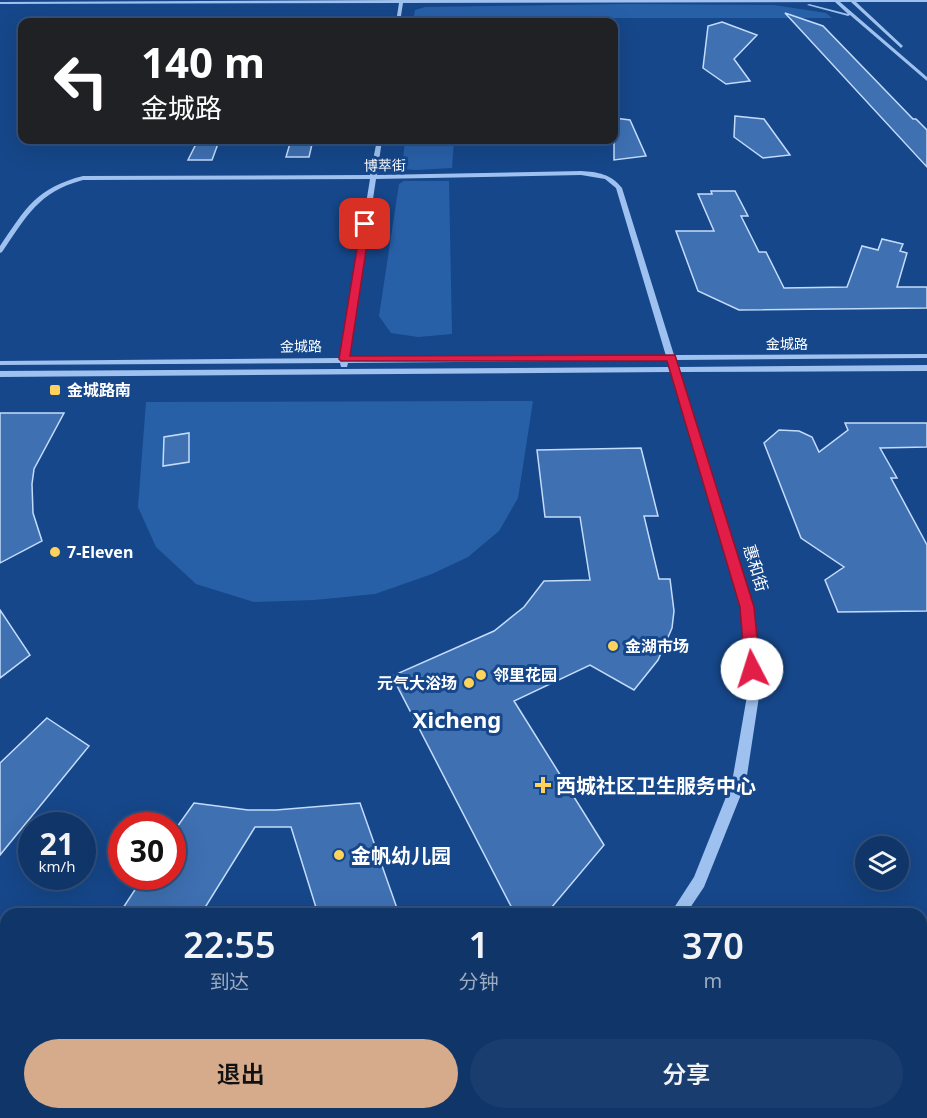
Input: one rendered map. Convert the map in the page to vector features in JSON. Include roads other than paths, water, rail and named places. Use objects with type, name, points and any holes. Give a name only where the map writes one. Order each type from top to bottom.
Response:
[{"type":"street","points":[[773,0],[822,8],[855,18]]},
{"type":"street","points":[[835,0],[927,81]]},
{"type":"street","points":[[851,0],[904,50]]},
{"type":"street","points":[[399,18],[402,1]]},
{"type":"street","points":[[880,9],[908,1]]},
{"type":"street","points":[[0,3],[927,1]]},
{"type":"street","points":[[872,20],[875,13]]},
{"type":"street","points":[[343,372],[378,144]]},
{"type":"street","name":"博萃街","points":[[0,250],[40,195],[58,184],[83,178],[372,177],[580,173],[609,176],[619,188],[671,357]]},
{"type":"street","name":"金城路","points":[[0,363],[927,356]]},
{"type":"street","name":"惠和街","points":[[671,357],[747,607],[754,690],[739,782],[699,882],[681,908]]},
{"type":"street","name":"金城路","points":[[0,374],[927,368]]},
{"type":"place","name":"金城路南","points":[[55,390]]},
{"type":"place","name":"7-Eleven","points":[[55,552]]},
{"type":"place","name":"金湖市场","points":[[613,646]]},
{"type":"place","name":"邻里花园","points":[[481,675]]},
{"type":"place","name":"元气大浴场","points":[[469,683]]},
{"type":"place","name":"西城社区卫生服务中心","points":[[543,785]]},
{"type":"place","name":"金帆幼儿园","points":[[339,855]]},
{"type":"district","name":"Xicheng","points":[[457,719]]}]
